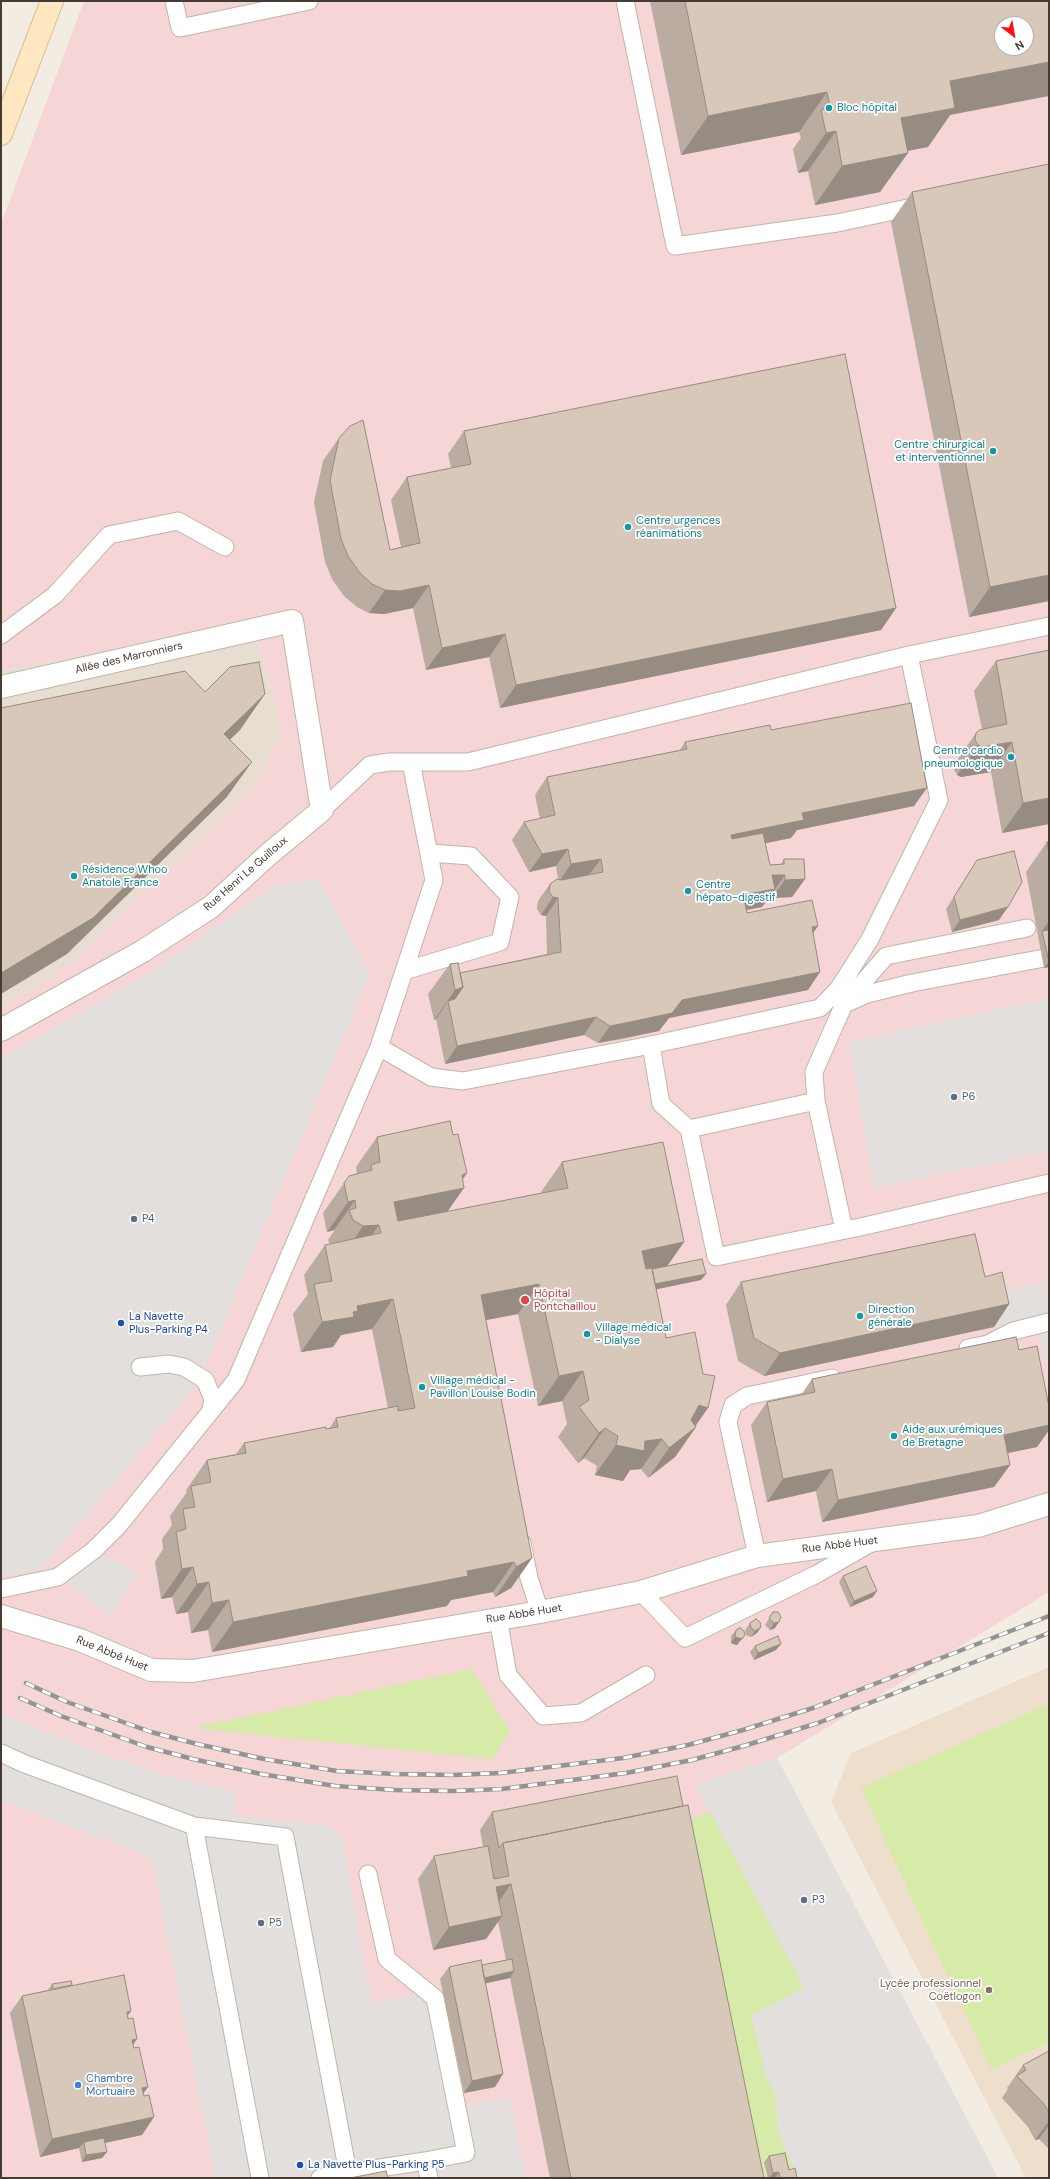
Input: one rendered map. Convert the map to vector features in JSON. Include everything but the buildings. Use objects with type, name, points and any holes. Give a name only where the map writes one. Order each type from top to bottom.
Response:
[{"type":"street","points":[[1,134],[52,1]]},
{"type":"street","name":"Allée des Marronniers","points":[[1,687],[292,621],[322,810]]},
{"type":"street","name":"Rue Henri Le Guilloux","points":[[1,1030],[143,951],[211,906],[269,854],[322,810]]},
{"type":"street","name":"Rue Abbé Huet","points":[[1,1616],[80,1640],[151,1670],[193,1671],[540,1612],[641,1592],[757,1556],[978,1526],[1049,1504]]},
{"type":"lane","points":[[174,1],[180,28],[309,1]]},
{"type":"lane","points":[[626,1],[675,246],[837,223],[935,202]]},
{"type":"lane","points":[[1,635],[56,595],[109,535],[178,521],[225,547]]},
{"type":"lane","points":[[322,810],[370,765],[411,762],[468,762],[909,655],[1049,626]]},
{"type":"lane","points":[[379,1047],[431,1077],[463,1081],[651,1045],[820,1008],[839,988],[870,939],[939,800],[909,655]]},
{"type":"lane","points":[[1,1589],[58,1577],[94,1550],[119,1525],[236,1380],[379,1047],[434,880],[411,762]]},
{"type":"lane","points":[[404,970],[500,942],[510,897],[471,856],[429,853]]},
{"type":"lane","points":[[844,1230],[816,1101],[814,1072],[844,1004],[886,956],[1027,928]]},
{"type":"lane","points":[[844,1004],[867,994],[912,983],[1049,957]]},
{"type":"lane","points":[[651,1045],[660,1104],[689,1129],[716,1257],[844,1230],[1049,1182]]},
{"type":"lane","points":[[689,1129],[816,1101]]},
{"type":"lane","points":[[949,1352],[988,1344],[1013,1331],[1049,1322]]},
{"type":"lane","points":[[140,1367],[169,1364],[184,1367],[205,1380],[213,1399],[211,1410]]},
{"type":"lane","points":[[757,1556],[728,1422],[733,1405],[747,1396],[848,1374]]},
{"type":"lane","points":[[518,1526],[529,1578],[540,1612]]},
{"type":"lane","points":[[641,1592],[685,1638],[817,1574],[876,1541]]},
{"type":"lane","points":[[498,1618],[508,1675],[542,1716],[581,1713],[646,1675]]},
{"type":"lane","points":[[1,1753],[25,1764],[194,1826],[285,1837],[348,2173]]},
{"type":"lane","points":[[194,1826],[260,2178]]},
{"type":"lane","points":[[320,2178],[466,2153],[435,1998],[387,1959],[368,1874]]},
{"type":"lane","points":[[425,2161],[429,2178]]},
{"type":"shaded area","name":"Hôpital Pontchaillou","points":[[84,1],[1049,1],[1049,1592],[777,1758],[998,2178],[1,2178],[1,1008],[70,964],[257,784],[282,729],[254,622],[1,671],[1,224]]},
{"type":"shaded area","name":"Résidence Whoo Anatole France","points":[[254,622],[282,729],[257,784],[70,964],[1,1008],[1,671]]},
{"type":"shaded area","name":"P4","points":[[320,880],[370,974],[200,1380],[40,1571],[1,1574],[1,1059],[155,969],[277,884]]},
{"type":"shaded area","name":"P6","points":[[1049,998],[1049,1152],[874,1188],[849,1042]]},
{"type":"shaded area","points":[[1049,1280],[1049,1360],[1044,1361],[1038,1334],[998,1344],[986,1295]]},
{"type":"shaded area","points":[[94,1550],[139,1573],[111,1616],[58,1577]]},
{"type":"shaded area","name":"Lycée professionnel Coëtlogon","points":[[1049,1667],[1049,2178],[1026,2178],[831,1802],[851,1753]]},
{"type":"shaded area","name":"P5","points":[[1,1713],[89,1750],[158,1773],[236,1792],[232,1815],[329,1826],[342,1839],[372,2003],[441,1989],[465,2107],[509,2098],[527,2178],[216,2178],[152,1858],[1,1800],[3,1771],[1,1770]]},
{"type":"shaded area","name":"P3","points":[[777,1758],[998,2178],[798,2178],[778,2131],[775,2093],[766,2078],[751,2016],[804,1987],[695,1784]]},
{"type":"green space","points":[[472,1669],[510,1732],[492,1759],[192,1728]]},
{"type":"green space","name":"Lycée professionnel Coëtlogon","points":[[1049,1704],[1049,2042],[991,2069],[861,1788]]},
{"type":"green space","points":[[710,1812],[804,1988],[766,2078],[775,2093],[778,2131],[798,2178],[743,2178],[672,1828]]},
{"type":"railway","points":[[26,1683],[67,1702],[151,1732],[264,1759],[337,1771],[453,1775],[501,1773],[623,1758],[688,1745],[743,1730],[813,1708],[1049,1616]]},
{"type":"railway","points":[[20,1698],[61,1716],[147,1747],[261,1774],[335,1786],[395,1790],[453,1791],[502,1789],[626,1773],[692,1760],[747,1745],[818,1723],[1049,1633]]},
{"type":"place","name":"Bloc hôpital","points":[[829,108]]},
{"type":"place","name":"Centre chirurgical et interventionnel","points":[[993,451]]},
{"type":"place","name":"Centre urgences réanimations","points":[[628,527]]},
{"type":"place","name":"Centre cardio pneumologique","points":[[1011,757]]},
{"type":"place","name":"Résidence Whoo Anatole France","points":[[74,876]]},
{"type":"place","name":"Centre hépato-digestif","points":[[688,891]]},
{"type":"place","name":"P6","points":[[954,1097]]},
{"type":"place","name":"P4","points":[[134,1219]]},
{"type":"place","name":"Hôpital Pontchaillou","points":[[525,1300]]},
{"type":"place","name":"Direction générale","points":[[860,1316]]},
{"type":"place","name":"La Navette Plus-Parking P4","points":[[121,1323]]},
{"type":"place","name":"Village médical - Dialyse","points":[[587,1334]]},
{"type":"place","name":"Village médical - Pavillon Louise Bodin","points":[[422,1387]]},
{"type":"place","name":"Aide aux urémiques de Bretagne","points":[[894,1436]]},
{"type":"place","name":"P3","points":[[804,1900]]},
{"type":"place","name":"P5","points":[[261,1923]]},
{"type":"place","name":"Lycée professionnel Coëtlogon","points":[[989,1990]]},
{"type":"place","name":"Chambre Mortuaire","points":[[78,2085]]},
{"type":"place","name":"La Navette Plus-Parking P5","points":[[300,2165]]}]
